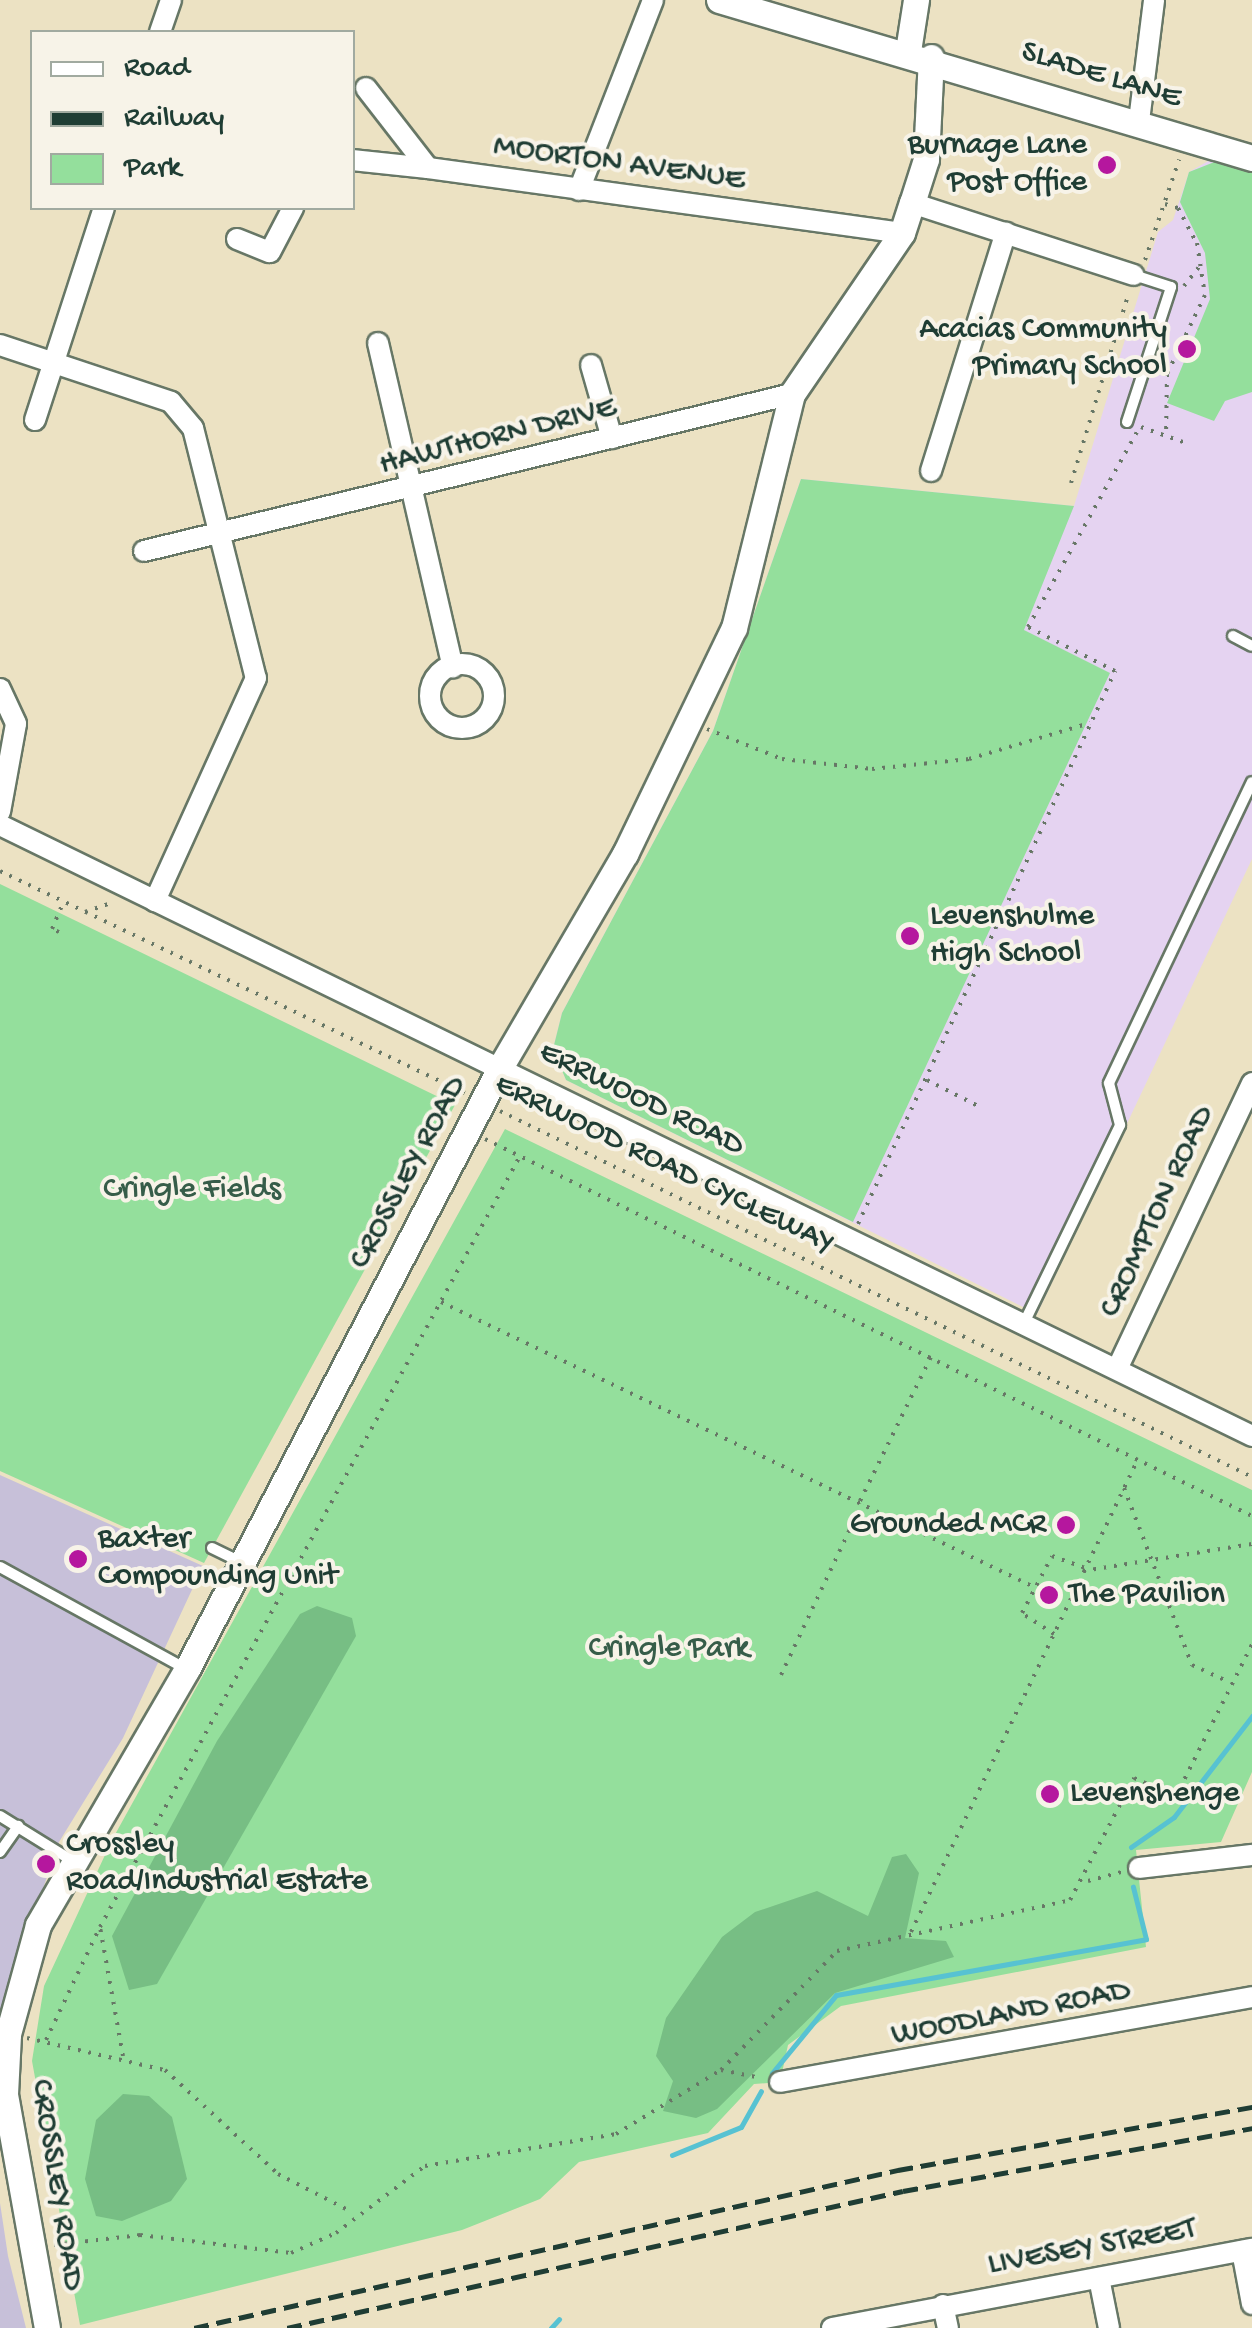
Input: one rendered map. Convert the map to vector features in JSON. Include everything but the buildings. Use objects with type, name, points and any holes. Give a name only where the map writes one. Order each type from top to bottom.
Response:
[{"type":"street","points":[[161,30],[171,0]]},
{"type":"street","points":[[580,190],[653,0]]},
{"type":"street","name":"SLADE LANE","points":[[719,0],[919,54],[1252,158]]},
{"type":"street","name":"CROSSLEY ROAD","points":[[46,2328],[5,2128],[4,2035],[8,1996],[72,1860],[187,1669],[501,1066],[625,854],[734,628],[792,394],[902,232],[926,159],[916,0]]},
{"type":"street","points":[[1139,121],[1154,0]]},
{"type":"street","points":[[366,88],[428,168]]},
{"type":"street","name":"MOORTON AVENUE","points":[[355,160],[902,232]]},
{"type":"street","points":[[912,203],[1134,275]]},
{"type":"street","points":[[35,420],[103,210]]},
{"type":"street","points":[[237,238],[270,252],[292,210]]},
{"type":"street","points":[[930,470],[1006,232]]},
{"type":"street","points":[[378,343],[453,667]]},
{"type":"street","points":[[0,345],[185,411],[256,678],[154,902]]},
{"type":"street","points":[[591,365],[612,438]]},
{"type":"street","name":"HAWTHORN DRIVE","points":[[144,551],[414,491],[792,394]]},
{"type":"street","points":[[0,689],[16,724],[0,812]]},
{"type":"street","name":"ERRWOOD ROAD","points":[[0,825],[1025,1321],[1252,1436]]},
{"type":"street","name":"CROMPTON ROAD","points":[[1118,1367],[1252,1082]]},
{"type":"street","points":[[1139,1868],[1252,1856]]},
{"type":"street","name":"WOODLAND ROAD","points":[[780,2082],[1252,1997]]},
{"type":"street","points":[[1247,2250],[1252,2304]]},
{"type":"street","name":"LIVESEY STREET","points":[[832,2328],[1247,2250]]},
{"type":"street","points":[[1099,2278],[1109,2328]]},
{"type":"street","points":[[943,2305],[948,2328]]},
{"type":"lane","points":[[1127,422],[1171,286],[1134,275]]},
{"type":"lane","points":[[1232,636],[1252,646]]},
{"type":"lane","points":[[1025,1321],[1120,1126],[1109,1083],[1252,782]]},
{"type":"lane","points":[[212,1548],[242,1562]]},
{"type":"lane","points":[[0,1566],[187,1669]]},
{"type":"lane","points":[[0,1816],[72,1860]]},
{"type":"lane","points":[[0,1852],[18,1826]]},
{"type":"path","points":[[1070,483],[1134,275],[1165,204],[1187,136]]},
{"type":"path","points":[[1165,204],[1186,220],[1204,283],[1195,331],[1167,374],[1166,435]]},
{"type":"path","points":[[1127,422],[1183,442]]},
{"type":"path","points":[[852,1237],[1114,671],[1028,627],[1140,426]]},
{"type":"path","points":[[690,720],[782,759],[859,769],[969,759],[1090,723]]},
{"type":"path","name":"ERRWOOD ROAD CYCLEWAY","points":[[0,871],[1252,1477]]},
{"type":"path","points":[[52,929],[64,902]]},
{"type":"path","points":[[45,926],[59,932]]},
{"type":"path","points":[[927,1080],[978,1106]]},
{"type":"path","points":[[468,1129],[519,1158],[1252,1516]]},
{"type":"path","points":[[45,2041],[100,1927],[519,1158]]},
{"type":"path","points":[[441,1302],[1034,1588]]},
{"type":"path","points":[[781,1676],[931,1357]]},
{"type":"path","points":[[911,1932],[1138,1459]]},
{"type":"path","points":[[1124,1488],[1192,1665],[1228,1682]]},
{"type":"path","points":[[1054,1634],[1023,1618],[1052,1556],[1084,1570],[1152,1564],[1252,1544]]},
{"type":"path","points":[[49,2246],[140,2235],[291,2253],[336,2233],[352,2212],[424,2166],[616,2134],[721,2070],[837,1951],[911,1932],[1061,1904],[1088,1881],[1134,1778],[1167,1793],[1180,1788],[1228,1682],[1252,1644]]},
{"type":"path","points":[[1088,1881],[1139,1868]]},
{"type":"path","points":[[100,1927],[123,2056]]},
{"type":"path","points":[[4,2035],[123,2056],[166,2070],[278,2174],[352,2212]]},
{"type":"path","points":[[721,2070],[780,2082]]},
{"type":"shaded area","name":"Levenshulme High School","points":[[1210,160],[1252,173],[1252,859],[1037,1314],[566,1080],[553,1049],[562,1013],[713,731],[801,479],[1074,506],[1158,232],[1173,220],[1189,172]]},
{"type":"shaded area","points":[[0,1475],[203,1566],[123,1738],[59,1842],[0,2014]]},
{"type":"shaded area","points":[[0,2203],[8,2256],[26,2328],[0,2328]]},
{"type":"green space","points":[[1217,161],[1252,173],[1252,392],[1225,401],[1214,421],[1167,403],[1210,299],[1205,253],[1180,202],[1189,172]]},
{"type":"green space","points":[[801,479],[1074,506],[1024,630],[1110,673],[853,1222],[566,1080],[553,1049],[562,1013],[713,731]]},
{"type":"green space","name":"Cringle Fields","points":[[0,884],[455,1105],[204,1563],[0,1471]]},
{"type":"green space","name":"Cringle Park","points":[[505,1129],[1252,1490],[1252,1772],[1221,1842],[1136,1850],[1146,1947],[841,2006],[788,2045],[780,2082],[754,2084],[708,2133],[579,2162],[540,2199],[462,2230],[80,2325],[32,2061],[44,1986],[112,1840]]},
{"type":"green space","points":[[317,1606],[352,1618],[356,1636],[157,1984],[129,1990],[112,1936],[217,1741],[300,1614]]},
{"type":"green space","points":[[906,1854],[919,1873],[905,1938],[946,1941],[954,1957],[835,1993],[717,2109],[696,2118],[663,2111],[673,2081],[656,2056],[666,2018],[722,1937],[755,1912],[817,1891],[868,1916],[892,1857]]},
{"type":"green space","points":[[123,2094],[149,2096],[172,2117],[187,2179],[171,2201],[122,2221],[96,2216],[85,2179],[96,2120]]},
{"type":"waterway","points":[[1131,1847],[1174,1817],[1252,1716]]},
{"type":"waterway","points":[[772,2073],[836,1995],[1146,1939],[1133,1887]]},
{"type":"waterway","points":[[672,2155],[741,2127],[761,2091]]},
{"type":"waterway","points":[[551,2328],[559,2319]]},
{"type":"railway","points":[[194,2328],[898,2170],[1252,2107]]},
{"type":"railway","points":[[287,2328],[903,2191],[1252,2128]]},
{"type":"place","name":"Burnage Lane Post Office","points":[[1107,165]]},
{"type":"place","name":"Acacias Community Primary School","points":[[1187,349]]},
{"type":"place","name":"Levenshulme High School","points":[[910,936]]},
{"type":"place","name":"Grounded MCR","points":[[1066,1525]]},
{"type":"place","name":"Baxter Compounding Unit","points":[[78,1559]]},
{"type":"place","name":"The Pavilion","points":[[1049,1595]]},
{"type":"place","name":"Levenshenge","points":[[1050,1794]]},
{"type":"place","name":"Crossley Road/Industrial Estate","points":[[46,1864]]}]
